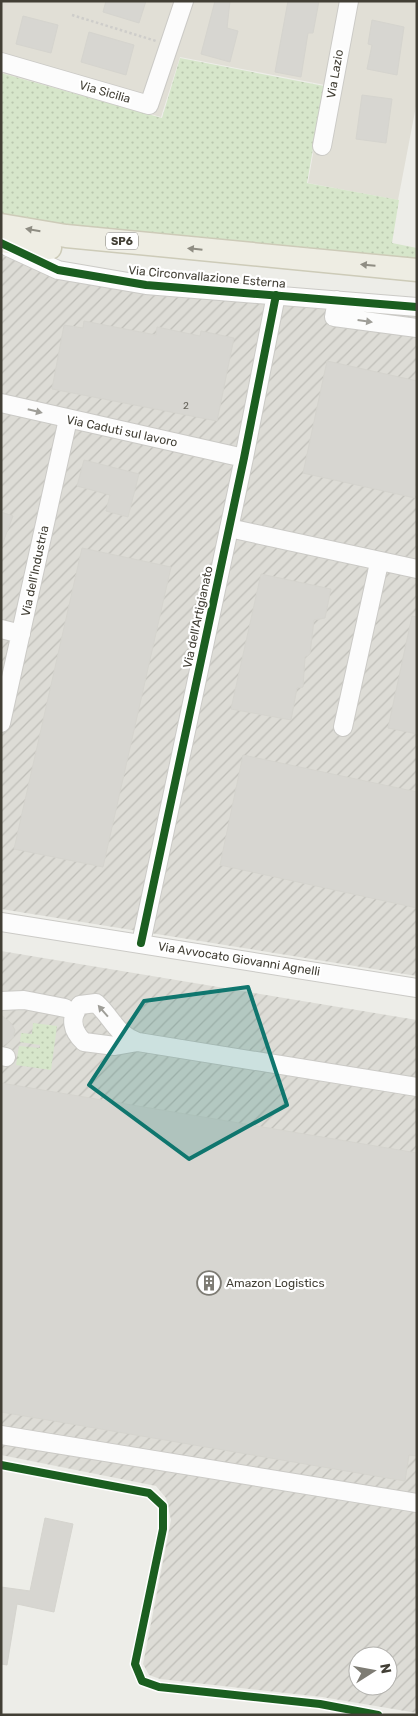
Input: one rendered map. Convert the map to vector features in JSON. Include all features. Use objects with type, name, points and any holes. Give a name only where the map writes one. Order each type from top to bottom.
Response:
[{"type":"main road","name":"SP6","points":[[1,225],[66,236],[417,270]]},
{"type":"main road","name":"Via Circonvallazione Esterna","points":[[1,242],[78,252],[417,285]]},
{"type":"street","name":"Via Sicilia","points":[[1,62],[149,105],[184,1]]},
{"type":"street","name":"Via Lazio","points":[[322,146],[348,1]]},
{"type":"street","name":"Via Circonvallazione Esterna","points":[[1,242],[58,270],[146,285],[417,308]]},
{"type":"street","name":"Via dell'Artigianato","points":[[141,943],[244,458],[276,295]]},
{"type":"street","points":[[337,300],[334,317],[417,328]]},
{"type":"street","name":"Via Caduti sul lavoro","points":[[1,403],[244,458]]},
{"type":"street","name":"Via dell'Industria","points":[[1,723],[68,419]]},
{"type":"street","points":[[229,528],[379,563],[417,569]]},
{"type":"street","points":[[343,728],[379,563]]},
{"type":"street","points":[[1,629],[21,634]]},
{"type":"street","name":"Via Avvocato Giovanni Agnelli","points":[[1,922],[417,988]]},
{"type":"street","points":[[1,1001],[24,1000],[63,1013],[22,1013],[1,1005]]},
{"type":"street","points":[[138,1042],[417,1087]]},
{"type":"street","points":[[1,1435],[417,1503]]},
{"type":"path","points":[[72,15],[169,45]]},
{"type":"highlighted area","points":[[248,987],[287,1105],[189,1159],[89,1085],[144,1001]]},
{"type":"shaded area","points":[[1,1],[417,1],[417,101],[398,200],[308,183],[325,85],[180,57],[161,117],[1,73]]},
{"type":"shaded area","points":[[1,255],[56,277],[417,315],[417,976],[1,909]]},
{"type":"shaded area","points":[[1,951],[417,1020],[417,1713],[322,1697],[160,1679],[149,1675],[143,1664],[171,1520],[166,1498],[156,1486],[1,1455]]},
{"type":"green space","points":[[180,58],[324,86],[307,183],[399,200],[392,243],[417,248],[417,262],[242,247],[1,218],[1,73],[162,118]]},
{"type":"green space","points":[[33,1023],[57,1026],[51,1070],[16,1065],[19,1046],[40,1048],[40,1045],[20,1042],[21,1033],[32,1034]]},
{"type":"building","points":[[106,1],[146,1],[139,23],[103,12]]},
{"type":"building","points":[[215,1],[230,1],[227,28],[238,31],[230,62],[201,54]]},
{"type":"building","points":[[288,1],[319,1],[313,33],[308,33],[301,77],[275,72]]},
{"type":"building","points":[[23,16],[58,25],[51,53],[16,44]]},
{"type":"building","points":[[372,20],[404,27],[397,75],[367,69],[372,45],[368,44]]},
{"type":"building","points":[[89,32],[134,45],[126,75],[81,62]]},
{"type":"building","points":[[362,95],[392,99],[386,143],[356,139]]},
{"type":"building","points":[[84,321],[156,335],[157,327],[200,336],[201,331],[234,338],[217,421],[52,389],[64,325],[83,328]]},
{"type":"building","points":[[327,361],[417,381],[415,498],[303,473]]},
{"type":"building","points":[[84,460],[139,474],[128,517],[106,511],[110,495],[77,486]]},
{"type":"building","points":[[1,512],[13,516],[2,545],[1,545]]},
{"type":"building","points":[[82,548],[171,567],[103,867],[14,849]]},
{"type":"building","points":[[261,574],[331,589],[325,618],[314,620],[310,654],[305,657],[303,687],[297,688],[291,720],[231,709]]},
{"type":"building","points":[[412,616],[417,617],[417,734],[388,728]]},
{"type":"building","points":[[243,755],[417,792],[417,908],[220,865]]},
{"type":"building","points":[[1,1015],[11,1023],[15,1030],[13,1038],[3,1046],[1,1046]]},
{"type":"building","name":"Amazon Logistics","points":[[1,1083],[417,1153],[417,1456],[409,1455],[405,1481],[1,1412]]},
{"type":"building","points":[[45,1518],[73,1524],[54,1612],[17,1604],[7,1665],[1,1664],[1,1587],[30,1591]]},
{"type":"cycle path","points":[[1,243],[58,270],[146,285],[417,307]]},
{"type":"cycle path","points":[[141,943],[244,458],[276,295]]},
{"type":"cycle path","points":[[1,1465],[149,1493],[163,1506],[163,1529],[135,1664],[142,1681],[159,1687],[320,1704],[378,1715]]},
{"type":"place","name":"Amazon Logistics","points":[[209,1283]]}]
